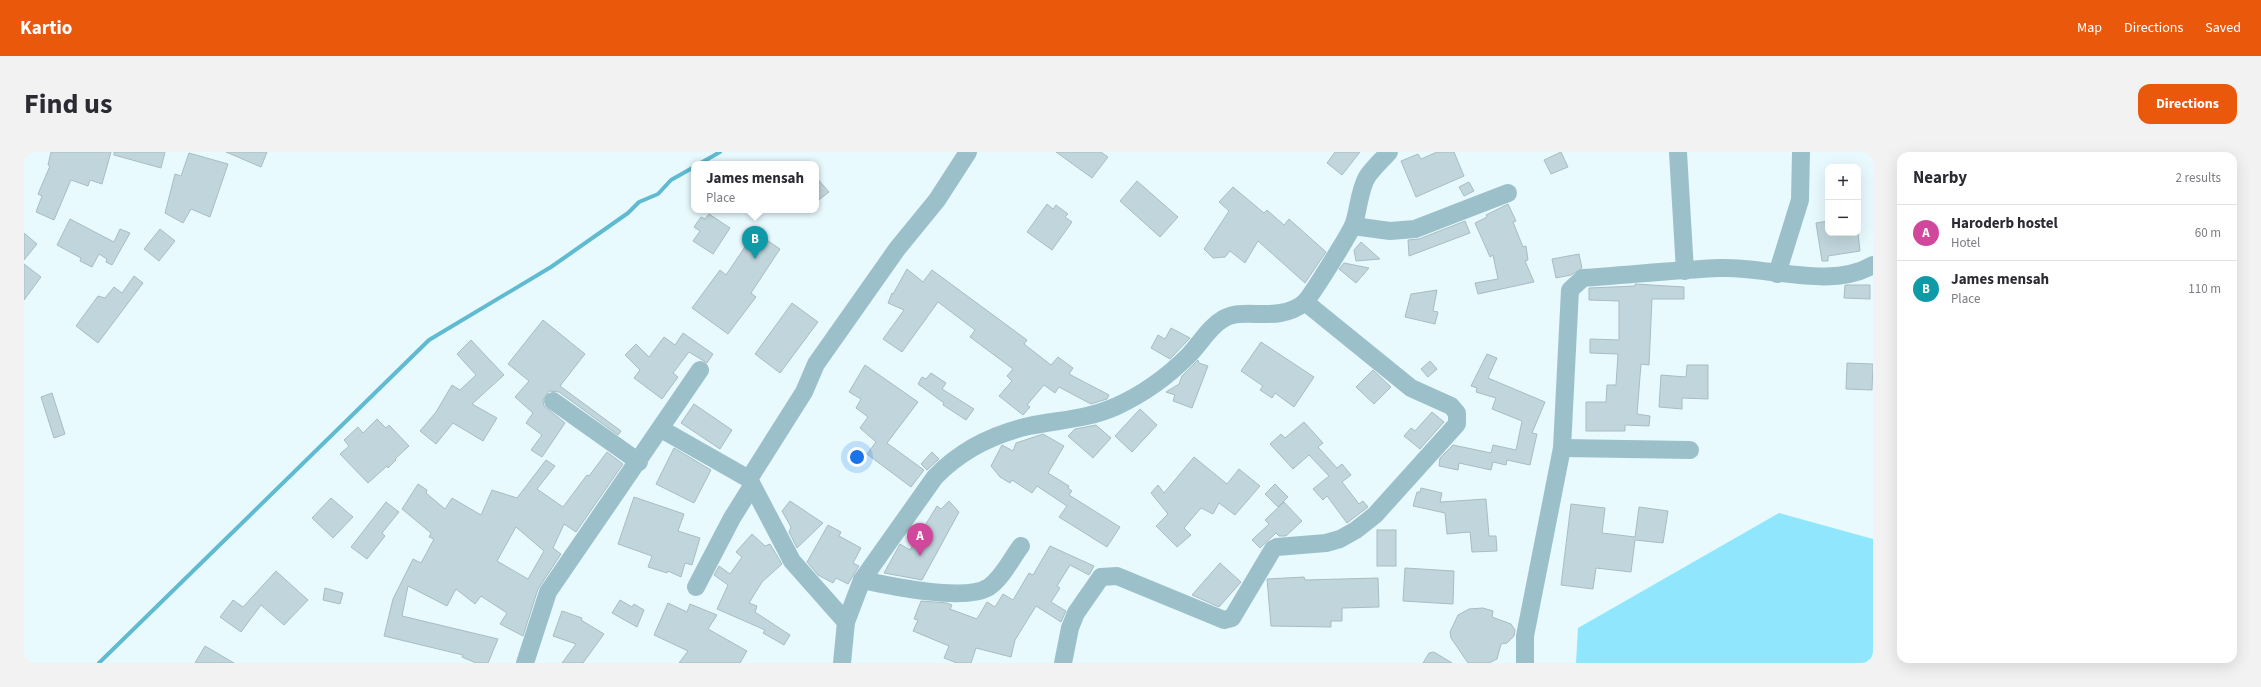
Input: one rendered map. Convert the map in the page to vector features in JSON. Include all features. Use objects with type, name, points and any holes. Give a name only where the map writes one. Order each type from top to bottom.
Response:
[{"type":"street","points":[[696,587],[751,483],[804,392],[816,364],[896,249],[937,200],[968,152]]},
{"type":"street","points":[[842,663],[846,622],[862,580],[935,477],[949,462],[978,444],[1010,432],[1028,426],[1094,415],[1117,406],[1144,392],[1172,370],[1198,345],[1211,329],[1224,318],[1237,314],[1274,314],[1290,310],[1305,302],[1353,226],[1367,177],[1389,152]]},
{"type":"street","points":[[1678,152],[1685,271]]},
{"type":"street","points":[[1778,274],[1800,200],[1801,152]]},
{"type":"street","points":[[1353,226],[1390,231],[1414,229],[1508,193]]},
{"type":"street","points":[[1525,663],[1525,636],[1562,448],[1570,290],[1583,278],[1722,268],[1778,274],[1844,275],[1859,272],[1873,265]]},
{"type":"street","points":[[1063,663],[1070,628],[1076,612],[1101,577],[1117,576],[1224,620],[1232,618],[1273,549],[1277,547],[1326,543],[1340,539],[1356,530],[1375,515],[1457,424],[1457,413],[1451,406],[1411,388],[1305,302]]},
{"type":"street","points":[[525,663],[548,592],[639,462],[700,370]]},
{"type":"street","points":[[553,402],[639,462]]},
{"type":"street","points":[[661,429],[751,483],[792,561],[846,622]]},
{"type":"street","points":[[1562,448],[1690,450]]},
{"type":"street","points":[[862,580],[946,592],[974,592],[988,587],[998,578],[1021,546]]},
{"type":"shaded area","points":[[1779,513],[1873,539],[1873,663],[1576,663],[1578,628]]},
{"type":"building","points":[[51,152],[111,152],[102,184],[90,180],[88,186],[71,180],[54,220],[36,212],[42,196],[38,194],[50,166],[48,165]]},
{"type":"building","points":[[114,152],[165,152],[161,168],[114,155]]},
{"type":"building","points":[[226,152],[267,152],[261,167]]},
{"type":"building","points":[[1056,152],[1101,152],[1108,157],[1092,178]]},
{"type":"building","points":[[1335,152],[1360,152],[1342,175],[1327,163]]},
{"type":"building","points":[[1437,152],[1454,152],[1464,176],[1416,197],[1401,161],[1418,154],[1421,159]]},
{"type":"building","points":[[1561,152],[1568,167],[1551,174],[1544,160]]},
{"type":"building","points":[[189,153],[228,164],[210,217],[191,209],[183,223],[165,213],[175,174],[181,176]]},
{"type":"building","points":[[819,180],[829,192],[819,200]]},
{"type":"building","points":[[1137,181],[1178,217],[1160,237],[1120,201]]},
{"type":"building","points":[[1469,182],[1474,191],[1464,196],[1459,187]]},
{"type":"building","points":[[1233,187],[1264,213],[1267,210],[1284,225],[1289,219],[1326,252],[1305,283],[1258,241],[1245,263],[1230,251],[1225,257],[1213,258],[1204,249],[1229,211],[1219,202]]},
{"type":"building","points":[[1047,204],[1053,209],[1056,205],[1068,214],[1065,217],[1072,222],[1052,250],[1027,232]]},
{"type":"building","points":[[1508,204],[1516,221],[1513,222],[1523,247],[1526,246],[1528,260],[1525,261],[1534,282],[1478,294],[1475,283],[1498,279],[1493,255],[1490,257],[1475,223],[1487,217],[1486,215]]},
{"type":"building","points":[[709,214],[730,228],[713,254],[693,241],[700,231],[694,227],[701,217],[705,219]]},
{"type":"building","points":[[70,219],[114,242],[120,229],[130,233],[112,265],[106,262],[107,259],[99,254],[92,267],[80,261],[81,258],[57,245]]},
{"type":"building","points":[[1465,221],[1470,233],[1409,256],[1408,240],[1419,239]]},
{"type":"building","points":[[1825,222],[1825,236],[1858,236],[1860,251],[1828,256],[1828,261],[1822,261],[1816,223]]},
{"type":"building","points":[[160,229],[175,241],[159,261],[144,249]]},
{"type":"building","points":[[755,232],[780,249],[751,293],[756,297],[728,334],[692,308],[720,270],[726,275]]},
{"type":"building","points":[[24,233],[37,244],[24,260]]},
{"type":"building","points":[[1361,242],[1380,259],[1356,261],[1354,250]]},
{"type":"building","points":[[1579,254],[1582,268],[1571,275],[1556,278],[1552,259]]},
{"type":"building","points":[[1344,263],[1369,268],[1356,283],[1339,269]]},
{"type":"building","points":[[24,264],[41,277],[24,300]]},
{"type":"building","points":[[907,269],[923,282],[932,270],[1027,340],[1024,344],[1051,365],[1058,357],[1073,368],[1069,374],[1109,395],[1107,399],[1091,404],[1059,387],[1055,393],[1044,385],[1027,405],[1030,407],[1023,415],[999,396],[1012,381],[1007,376],[1013,369],[970,337],[975,330],[938,302],[902,352],[883,339],[904,310],[888,303],[892,293],[893,294]]},
{"type":"building","points":[[134,276],[143,283],[98,343],[76,326],[98,296],[105,298],[114,287],[122,293]]},
{"type":"building","points":[[1635,284],[1684,287],[1684,299],[1652,299],[1649,365],[1641,364],[1637,414],[1650,416],[1649,426],[1625,425],[1625,431],[1586,431],[1586,402],[1606,402],[1607,385],[1616,385],[1618,354],[1590,353],[1590,339],[1619,340],[1619,301],[1589,300],[1589,288],[1635,286]]},
{"type":"building","points":[[1845,285],[1870,285],[1870,299],[1844,298]]},
{"type":"building","points":[[1437,290],[1433,311],[1438,312],[1435,324],[1405,317],[1411,294]]},
{"type":"building","points":[[792,303],[818,322],[780,373],[755,354]]},
{"type":"building","points":[[543,320],[585,354],[560,386],[621,431],[618,435],[559,392],[549,391],[543,400],[544,406],[565,423],[542,457],[531,450],[542,435],[526,423],[533,413],[515,397],[529,381],[508,364]]},
{"type":"building","points":[[1171,328],[1190,338],[1170,359],[1151,348],[1158,335],[1165,339]]},
{"type":"building","points":[[683,333],[713,354],[707,363],[689,352],[673,373],[678,377],[662,399],[634,378],[640,370],[625,355],[636,344],[649,357],[664,337],[675,345]]},
{"type":"building","points":[[471,340],[504,375],[472,404],[497,418],[483,441],[453,423],[436,444],[420,431],[436,412],[452,385],[460,390],[476,375],[457,354]]},
{"type":"building","points":[[1261,342],[1314,377],[1294,407],[1275,393],[1272,398],[1260,390],[1263,386],[1241,371]]},
{"type":"building","points":[[1487,354],[1497,358],[1488,378],[1545,402],[1532,433],[1537,434],[1530,465],[1507,460],[1506,465],[1493,462],[1491,470],[1459,463],[1458,470],[1439,466],[1440,458],[1453,445],[1491,453],[1493,445],[1516,450],[1522,421],[1492,409],[1496,398],[1476,392],[1477,388],[1471,386]]},
{"type":"building","points":[[1198,360],[1199,363],[1208,366],[1192,408],[1173,401],[1175,395],[1166,392],[1179,384],[1182,376]]},
{"type":"building","points":[[1430,361],[1437,369],[1428,377],[1421,369]]},
{"type":"building","points":[[1847,363],[1873,364],[1872,390],[1846,389]]},
{"type":"building","points":[[865,365],[918,402],[887,443],[924,470],[911,487],[867,454],[876,442],[860,428],[868,417],[856,408],[861,399],[849,392]]},
{"type":"building","points":[[1687,365],[1708,365],[1708,399],[1682,398],[1682,409],[1659,407],[1661,375],[1686,377]]},
{"type":"building","points":[[1373,370],[1391,387],[1374,404],[1356,387]]},
{"type":"building","points":[[931,373],[946,383],[942,389],[974,409],[966,420],[943,405],[944,403],[918,384],[922,377],[926,379]]},
{"type":"building","points":[[52,393],[65,434],[54,438],[41,397]]},
{"type":"building","points":[[694,404],[732,430],[720,449],[681,423]]},
{"type":"building","points":[[1140,409],[1157,425],[1132,452],[1115,436]]},
{"type":"building","points":[[1432,412],[1444,422],[1420,449],[1404,436],[1411,428],[1415,431]]},
{"type":"building","points":[[377,419],[386,428],[389,425],[409,446],[388,468],[387,466],[368,483],[340,454],[349,446],[344,440],[358,427],[363,433]]},
{"type":"building","points":[[1304,422],[1323,443],[1318,447],[1337,468],[1342,464],[1351,475],[1342,482],[1359,504],[1363,501],[1368,507],[1347,523],[1327,496],[1323,500],[1313,489],[1329,476],[1309,455],[1293,469],[1270,444],[1281,434],[1285,438]]},
{"type":"building","points":[[1096,425],[1111,438],[1093,458],[1068,436],[1075,429]]},
{"type":"building","points":[[1043,434],[1064,446],[1048,473],[1069,486],[1068,488],[1072,491],[1069,495],[1120,527],[1107,547],[1059,517],[1067,506],[1037,486],[1032,493],[1012,480],[1010,483],[1000,477],[991,466],[1002,445],[1013,451],[1016,443]]},
{"type":"building","points":[[674,448],[711,470],[694,503],[656,484]]},
{"type":"building","points":[[607,452],[623,464],[576,532],[564,524],[553,548],[561,554],[538,589],[523,636],[500,624],[507,613],[481,596],[475,604],[456,589],[447,606],[408,586],[402,616],[498,639],[488,663],[476,663],[462,657],[463,655],[384,636],[393,599],[413,559],[421,563],[434,539],[429,537],[431,533],[402,509],[418,484],[427,490],[426,493],[445,509],[452,498],[481,515],[492,490],[517,498],[546,460],[555,466],[537,489],[563,507],[587,475],[589,476]],"holes":[[[516,527],[544,551],[528,579],[497,561]]]},
{"type":"building","points":[[932,452],[939,459],[927,470],[921,464]]},
{"type":"building","points":[[1194,457],[1227,484],[1239,469],[1260,486],[1235,515],[1219,503],[1213,514],[1201,508],[1184,528],[1191,535],[1177,547],[1156,526],[1168,514],[1151,493],[1158,485],[1164,493]]},
{"type":"building","points":[[1275,484],[1288,497],[1278,507],[1265,494]]},
{"type":"building","points":[[1421,488],[1442,493],[1440,502],[1486,499],[1489,536],[1496,536],[1497,551],[1472,552],[1470,532],[1447,534],[1445,513],[1413,506],[1417,492],[1420,492]]},
{"type":"building","points":[[634,497],[684,514],[678,531],[700,538],[692,565],[685,563],[681,577],[668,571],[667,573],[648,567],[652,556],[618,544]]},
{"type":"building","points":[[331,498],[353,517],[333,538],[312,518]]},
{"type":"building","points":[[790,501],[823,523],[797,548],[789,532],[791,527],[782,511]]},
{"type":"building","points":[[949,501],[959,512],[922,580],[884,573],[900,544],[910,550],[937,506],[941,509]]},
{"type":"building","points":[[386,502],[399,512],[382,533],[385,536],[367,559],[351,547]]},
{"type":"building","points":[[1284,502],[1302,521],[1286,536],[1279,536],[1276,533],[1260,548],[1252,540],[1269,524],[1265,520]]},
{"type":"building","points":[[1571,504],[1605,508],[1602,533],[1635,537],[1639,507],[1668,511],[1663,543],[1635,540],[1631,572],[1596,568],[1593,589],[1561,585]]},
{"type":"building","points":[[828,525],[841,532],[839,536],[861,548],[853,563],[859,566],[848,584],[836,578],[833,583],[818,575],[807,562]]},
{"type":"building","points":[[1377,530],[1396,530],[1396,566],[1377,566]]},
{"type":"building","points":[[752,534],[765,546],[770,544],[782,564],[762,582],[749,603],[757,606],[755,612],[790,635],[784,645],[763,633],[765,630],[717,609],[728,585],[714,575],[719,566],[730,574],[742,557],[736,552]]},
{"type":"building","points":[[1050,546],[1094,566],[1089,575],[1070,565],[1057,586],[1060,588],[1051,602],[1066,611],[1061,622],[1036,606],[1015,640],[1011,657],[976,648],[971,663],[957,663],[944,658],[949,646],[913,631],[918,620],[914,619],[921,601],[947,603],[952,605],[950,609],[977,619],[987,602],[995,607],[1003,594],[1013,600],[1029,573],[1033,575]]},
{"type":"building","points":[[1220,563],[1241,582],[1219,607],[1192,595]]},
{"type":"building","points":[[1405,568],[1454,571],[1453,604],[1403,601]]},
{"type":"building","points":[[276,571],[308,600],[284,625],[261,605],[241,632],[220,617],[233,600],[243,607]]},
{"type":"building","points":[[1304,577],[1305,580],[1378,578],[1379,607],[1342,608],[1342,621],[1331,621],[1331,627],[1271,626],[1267,579]]},
{"type":"building","points":[[325,588],[343,593],[340,604],[323,600]]},
{"type":"building","points":[[620,600],[632,607],[634,604],[644,610],[637,627],[612,613]]},
{"type":"building","points":[[668,603],[687,612],[690,604],[717,615],[708,629],[747,651],[740,663],[679,663],[688,651],[654,635]]},
{"type":"building","points":[[1483,608],[1493,611],[1492,617],[1511,624],[1515,630],[1514,636],[1507,643],[1501,644],[1497,659],[1489,663],[1468,663],[1451,638],[1450,632],[1458,615],[1469,609]]},
{"type":"building","points":[[562,611],[582,618],[581,620],[604,634],[583,663],[562,663],[576,644],[553,636]]},
{"type":"building","points":[[205,646],[234,663],[195,663]]},
{"type":"building","points":[[1434,652],[1452,663],[1423,663],[1429,653]]},
{"type":"waterway","points":[[704,161],[720,152]]},
{"type":"waterway","points":[[99,663],[429,340],[551,267],[628,213],[639,202],[658,194],[671,180],[691,169]]},
{"type":"place","name":"James mensah","points":[[755,259]]},
{"type":"place","name":"Haroderb hostel","points":[[920,556]]}]
